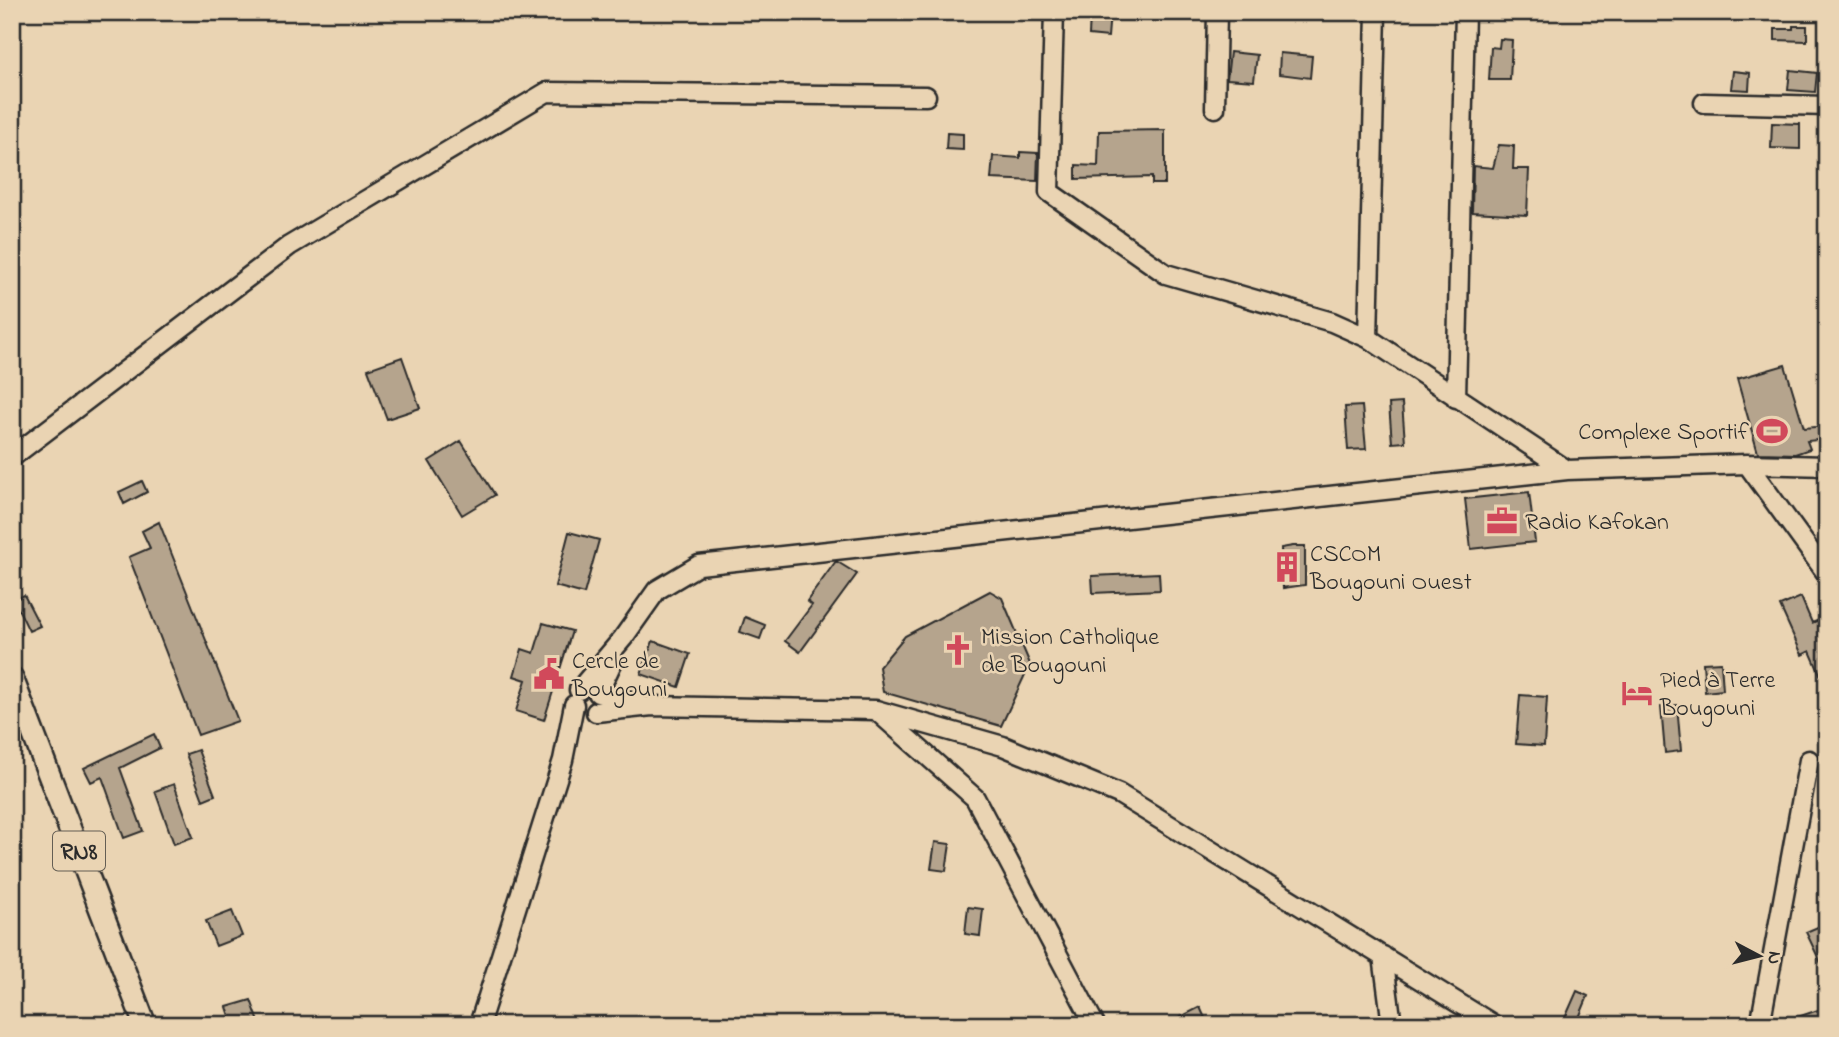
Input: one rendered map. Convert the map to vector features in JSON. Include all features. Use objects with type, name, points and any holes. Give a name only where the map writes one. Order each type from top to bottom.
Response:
[{"type":"main road","name":"RN8","points":[[12,678],[145,1025]]},
{"type":"street","points":[[1054,12],[1049,192],[1166,274],[1332,322],[1368,338],[1567,470]]},
{"type":"street","points":[[1215,108],[1217,12]]},
{"type":"street","points":[[1368,338],[1376,12]]},
{"type":"street","points":[[1456,397],[1465,12]]},
{"type":"street","points":[[12,457],[289,246],[547,92],[926,96]]},
{"type":"street","points":[[1704,103],[1827,106]]},
{"type":"street","points":[[1747,464],[1827,575]]},
{"type":"street","points":[[479,1025],[563,760],[576,698],[657,590],[699,565],[1567,470],[1747,464],[1827,466]]},
{"type":"street","points":[[563,760],[601,703],[598,693],[623,638]]},
{"type":"street","points":[[576,698],[589,688],[598,693],[652,706]]},
{"type":"street","points":[[576,698],[580,713],[652,706],[876,710],[1003,746],[1119,794],[1494,1025]]},
{"type":"street","points":[[876,710],[975,798],[1095,1025]]},
{"type":"street","points":[[1760,1025],[1809,760]]},
{"type":"street","points":[[1383,956],[1392,1025]]},
{"type":"building","points":[[1094,12],[1110,12],[1108,37],[1089,35],[1090,16],[1094,17]]},
{"type":"building","points":[[1793,26],[1807,26],[1807,41],[1775,40],[1775,29],[1793,29]]},
{"type":"building","points":[[1500,39],[1512,40],[1510,80],[1489,80],[1491,47],[1499,48]]},
{"type":"building","points":[[1230,52],[1257,55],[1254,81],[1227,79]]},
{"type":"building","points":[[1280,53],[1312,56],[1310,78],[1279,74]]},
{"type":"building","points":[[1790,70],[1817,73],[1815,92],[1788,90]]},
{"type":"building","points":[[1733,71],[1750,73],[1749,90],[1731,89]]},
{"type":"building","points":[[1772,123],[1800,124],[1800,149],[1771,148]]},
{"type":"building","points":[[1165,130],[1165,184],[1152,184],[1152,177],[1076,179],[1076,165],[1098,166],[1099,131]]},
{"type":"building","points":[[947,133],[963,134],[963,150],[946,149]]},
{"type":"building","points":[[1499,145],[1514,146],[1513,169],[1529,169],[1527,215],[1472,212],[1473,166],[1493,168]]},
{"type":"building","points":[[1020,152],[1038,153],[1037,181],[991,179],[993,156],[1020,158]]},
{"type":"building","points":[[402,357],[420,408],[387,419],[368,369]]},
{"type":"building","points":[[1785,365],[1804,428],[1827,426],[1827,439],[1807,441],[1810,449],[1795,454],[1758,453],[1737,379]]},
{"type":"building","points":[[1402,403],[1405,442],[1392,443],[1389,404]]},
{"type":"building","points":[[1362,406],[1366,449],[1348,450],[1345,407]]},
{"type":"building","points":[[461,441],[495,495],[462,515],[429,461]]},
{"type":"building","points":[[142,481],[147,492],[124,504],[119,492]]},
{"type":"building","points":[[1529,492],[1535,542],[1471,549],[1465,499]]},
{"type":"building","points":[[159,522],[238,721],[198,735],[129,557],[150,548],[142,531]]},
{"type":"building","points":[[569,532],[599,540],[584,594],[555,586]]},
{"type":"building","points":[[1305,546],[1305,585],[1283,588],[1281,548]]},
{"type":"building","points":[[836,561],[857,574],[800,652],[785,641],[812,605],[807,601]]},
{"type":"building","points":[[1159,573],[1160,590],[1093,593],[1092,576]]},
{"type":"building","name":"Mission Catholique de Bougouni","points":[[990,591],[1002,598],[1030,664],[1001,726],[883,692],[879,667],[905,636]]},
{"type":"building","points":[[24,595],[40,626],[29,631],[14,600]]},
{"type":"building","points":[[1801,597],[1812,623],[1819,620],[1827,640],[1827,690],[1810,651],[1802,655],[1780,606]]},
{"type":"building","points":[[745,617],[765,625],[760,639],[740,632]]},
{"type":"building","points":[[543,623],[572,631],[544,720],[516,711],[526,680],[514,676],[522,649],[534,653]]},
{"type":"building","points":[[653,641],[690,654],[679,687],[641,674]]},
{"type":"building","points":[[1721,662],[1723,690],[1705,692],[1703,663]]},
{"type":"building","points":[[1520,695],[1547,697],[1544,746],[1516,744]]},
{"type":"building","points":[[1677,705],[1681,751],[1665,753],[1661,707]]},
{"type":"building","points":[[154,734],[160,748],[120,768],[143,831],[124,838],[102,777],[91,782],[84,768]]},
{"type":"building","points":[[198,750],[215,795],[203,800],[186,754]]},
{"type":"building","points":[[174,784],[193,837],[174,844],[155,791]]},
{"type":"building","points":[[935,842],[950,844],[946,871],[931,869]]},
{"type":"building","points":[[968,907],[983,909],[980,936],[965,934]]},
{"type":"building","points":[[232,911],[242,936],[216,946],[206,921]]},
{"type":"building","points":[[1827,923],[1827,976],[1806,932]]},
{"type":"building","points":[[1577,991],[1588,996],[1576,1025],[1562,1025]]},
{"type":"building","points":[[251,1000],[259,1022],[233,1025],[227,1007]]},
{"type":"building","points":[[1200,1007],[1208,1025],[1165,1025]]},
{"type":"building","points":[[1827,1007],[1827,1025],[1783,1025],[1783,1022]]},
{"type":"place","name":"Complexe Sportif","points":[[1772,431]]},
{"type":"place","name":"Radio Kafokan","points":[[1502,521]]},
{"type":"place","name":"CSCOM Bougouni Ouest","points":[[1287,567]]},
{"type":"place","name":"Mission Catholique de Bougouni","points":[[958,650]]},
{"type":"place","name":"Cercle de Bougouni","points":[[549,674]]},
{"type":"place","name":"Pied à Terre Bougouni","points":[[1637,693]]}]
